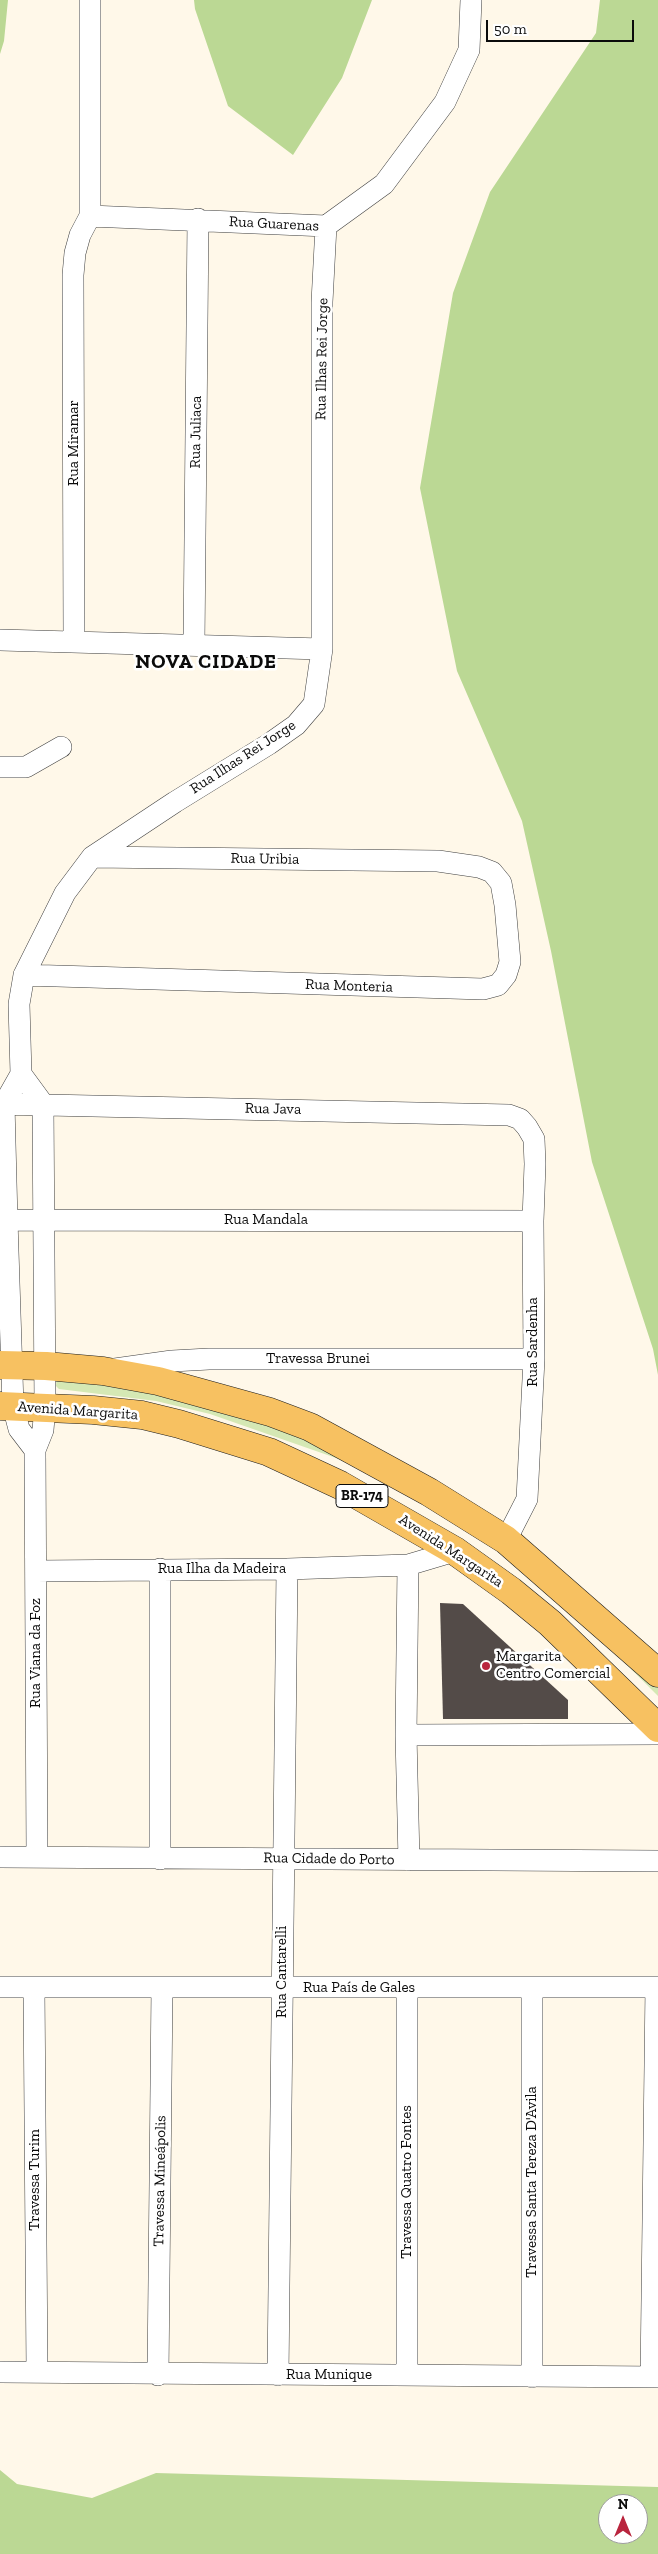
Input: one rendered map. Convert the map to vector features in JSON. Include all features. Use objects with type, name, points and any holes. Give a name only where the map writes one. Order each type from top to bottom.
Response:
[{"type":"main road","name":"BR-174","points":[[6,1365],[102,1371],[158,1381],[270,1412],[310,1427],[429,1492],[506,1540],[658,1673]]},
{"type":"main road","name":"Avenida Margarita","points":[[6,1406],[45,1406],[142,1416],[187,1426],[268,1452],[340,1485],[455,1551],[511,1591],[550,1623],[658,1728]]},
{"type":"street","name":"Rua Miramar","points":[[74,642],[73,275],[75,253],[80,235],[90,216],[90,0]]},
{"type":"street","name":"Rua Guarenas","points":[[90,216],[198,219],[326,226],[384,184],[445,102],[469,50],[471,0]]},
{"type":"street","name":"Rua Juliaca","points":[[194,644],[198,219]]},
{"type":"street","name":"Rua Ilhas Rei Jorge","points":[[21,1074],[18,1004],[24,975],[65,893],[92,857],[296,725],[314,704],[322,649],[322,312],[326,226]]},
{"type":"street","points":[[0,640],[322,649]]},
{"type":"street","points":[[0,767],[26,767],[35,764],[60,747]]},
{"type":"street","name":"Rua Uribia","points":[[92,857],[438,861]]},
{"type":"street","name":"Rua Monteria","points":[[24,975],[446,989],[483,989],[498,985],[506,975],[510,962],[506,905],[501,884],[492,872],[479,866],[438,861]]},
{"type":"street","points":[[35,1450],[18,1429],[6,1406],[2,1104],[21,1074],[44,1104],[45,1406]]},
{"type":"street","name":"Rua Java","points":[[2,1104],[509,1115],[520,1119],[528,1127],[534,1139]]},
{"type":"street","name":"Rua Sardenha","points":[[506,1540],[528,1499],[534,1359],[534,1139]]},
{"type":"street","name":"Rua Mandala","points":[[3,1220],[533,1221]]},
{"type":"street","name":"Travessa Brunei","points":[[102,1371],[172,1361],[208,1359],[534,1359]]},
{"type":"street","name":"Rua Viana da Foz","points":[[37,1857],[35,1450],[44,1430],[45,1406]]},
{"type":"street","name":"Rua Ilha da Madeira","points":[[36,1571],[287,1569],[408,1565],[455,1551]]},
{"type":"street","points":[[408,1565],[406,1735],[409,1860]]},
{"type":"street","points":[[160,1569],[160,1859]]},
{"type":"street","name":"Rua Cantarelli","points":[[278,2375],[282,1857],[287,1569]]},
{"type":"street","points":[[406,1735],[658,1734]]},
{"type":"street","name":"Rua Cidade do Porto","points":[[0,1857],[160,1859],[282,1857],[409,1860],[658,1861]]},
{"type":"street","name":"Rua País de Gales","points":[[0,1987],[657,1987]]},
{"type":"street","points":[[655,2377],[657,1987]]},
{"type":"street","name":"Travessa Turim","points":[[34,1988],[37,2372]]},
{"type":"street","name":"Travessa Mineápolis","points":[[158,2375],[162,1988]]},
{"type":"street","name":"Travessa Quatro Fontes","points":[[407,1988],[407,2375]]},
{"type":"street","name":"Travessa Santa Tereza D'Avila","points":[[532,1988],[532,2377]]},
{"type":"street","name":"Rua Munique","points":[[0,2372],[158,2375],[655,2377]]},
{"type":"green space","points":[[0,0],[8,0],[4,41],[0,54]]},
{"type":"green space","points":[[194,0],[372,0],[342,78],[293,155],[228,106],[195,9]]},
{"type":"green space","points":[[600,0],[658,0],[658,1375],[653,1349],[592,1162],[551,951],[522,821],[457,671],[420,488],[453,293],[490,192],[596,33]]},
{"type":"green space","points":[[60,1372],[108,1376],[174,1388],[265,1414],[355,1447],[478,1512],[535,1552],[581,1592],[658,1667],[658,1696],[565,1603],[519,1563],[480,1535],[417,1496],[336,1458],[210,1414],[156,1401],[59,1389],[56,1386],[57,1374]]},
{"type":"green space","points":[[0,2470],[17,2484],[92,2498],[156,2473],[658,2487],[658,2554],[0,2554]]},
{"type":"building","name":"Margarita Centro Comercial","points":[[440,1603],[463,1604],[568,1700],[568,1719],[443,1719]]},
{"type":"place","name":"Margarita Centro Comercial","points":[[486,1666]]},
{"type":"district","name":"NOVA CIDADE","points":[[206,662]]}]
